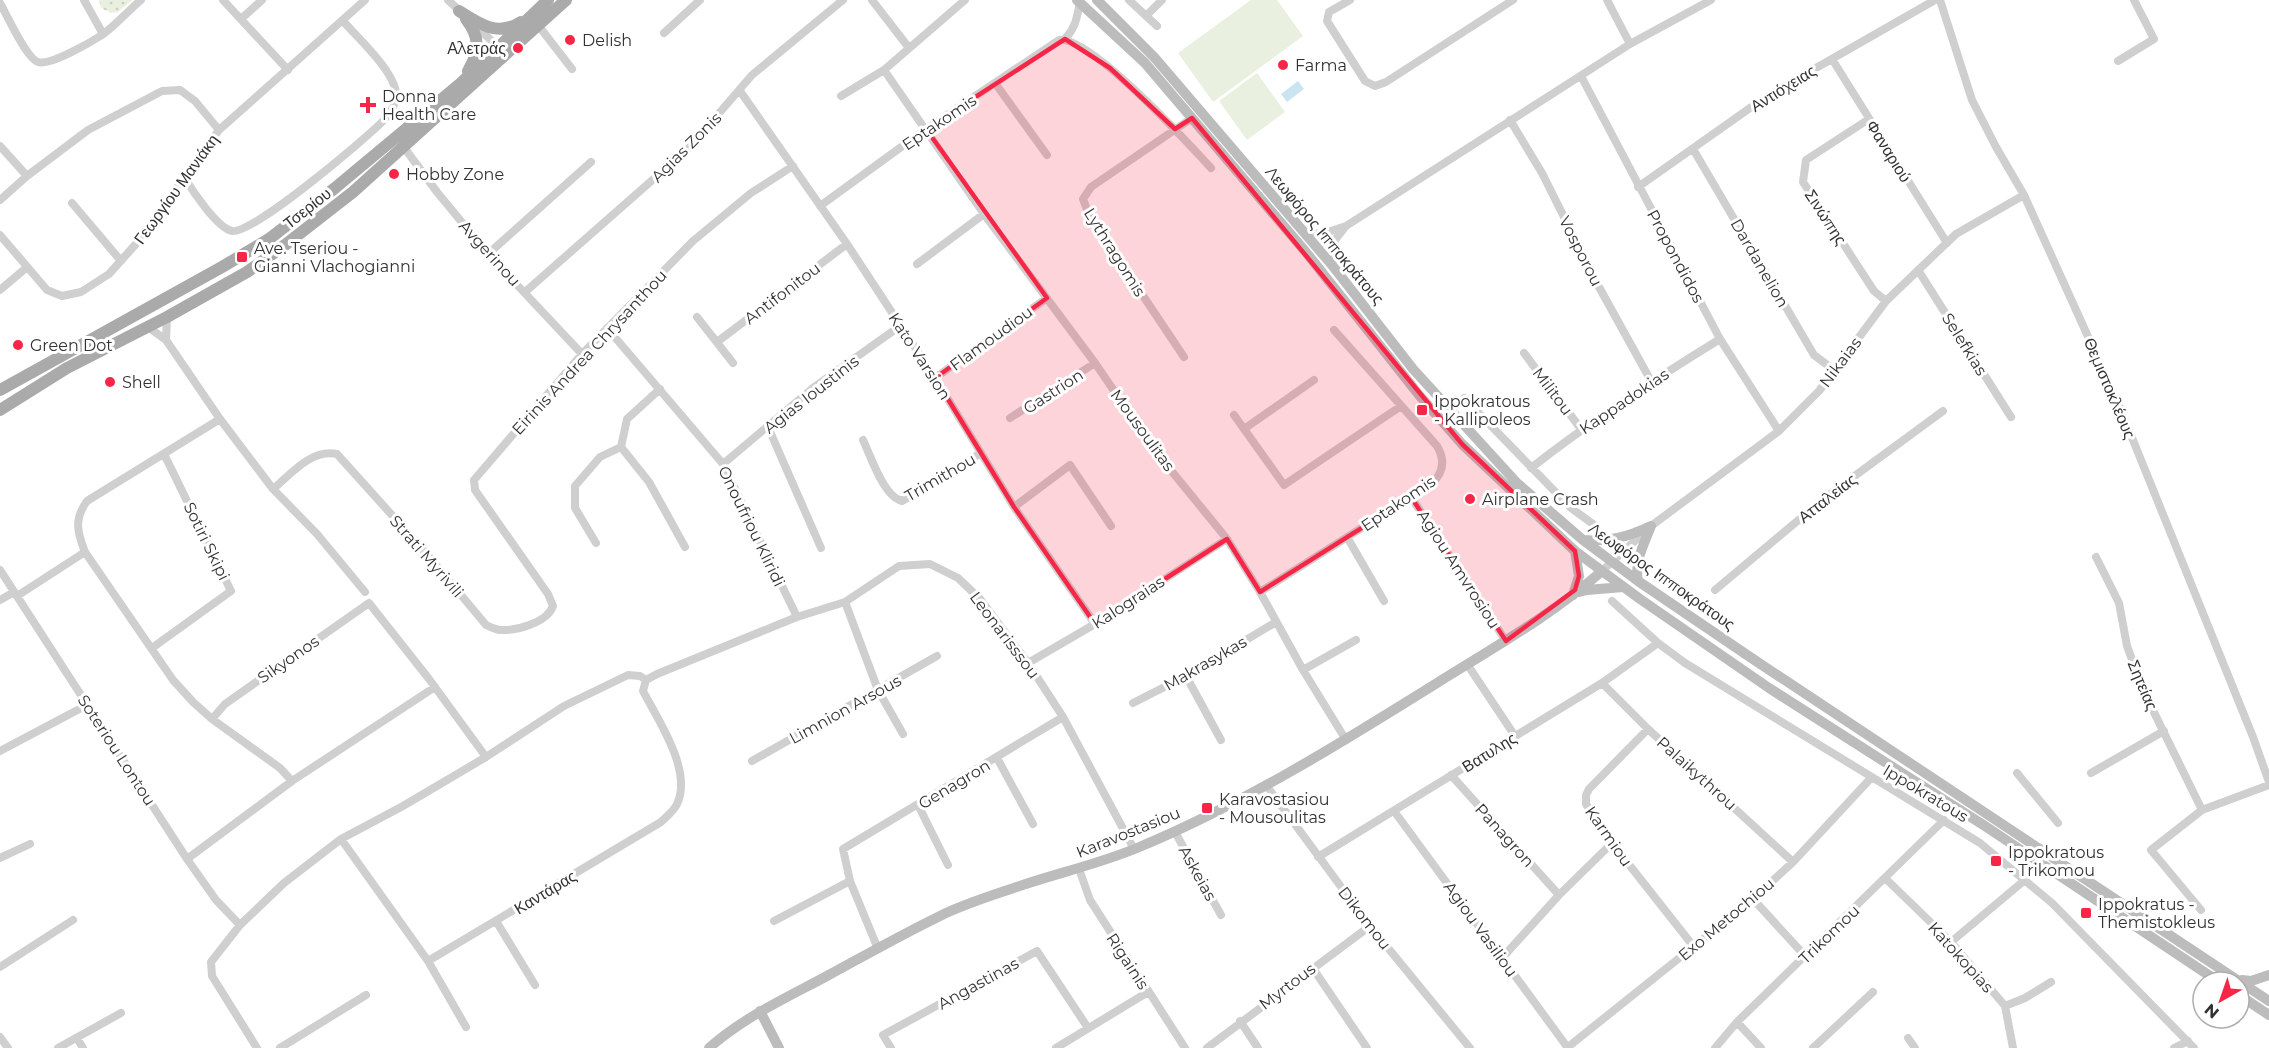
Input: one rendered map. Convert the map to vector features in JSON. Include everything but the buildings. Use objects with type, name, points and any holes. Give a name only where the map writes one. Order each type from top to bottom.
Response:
[{"type":"main road","points":[[459,11],[480,25],[500,30],[517,25],[537,12],[548,0]]},
{"type":"main road","name":"Τσερίου","points":[[0,410],[67,368],[167,317],[246,272],[285,245],[353,192],[566,0]]},
{"type":"main road","name":"Λεωφόρος Ιπποκράτους","points":[[1097,0],[1154,57],[1304,232],[1413,369],[1517,483],[1583,540],[1638,581],[2223,970]]},
{"type":"main road","name":"Λεωφόρος Ιπποκράτους","points":[[1079,1],[1145,63],[1305,251],[1419,395],[1462,444],[1575,551]]},
{"type":"main road","points":[[459,11],[476,34],[478,46],[472,64],[461,82]]},
{"type":"main road","name":"Τσερίου","points":[[0,390],[269,239],[335,188],[461,82],[537,12]]},
{"type":"main road","points":[[1583,540],[1611,540],[1633,535],[1651,526]]},
{"type":"main road","points":[[1638,581],[1636,574],[1640,555],[1651,526]]},
{"type":"main road","points":[[1575,551],[1598,568]]},
{"type":"main road","points":[[1573,595],[1579,576],[1575,551]]},
{"type":"main road","name":"Λεωφόρος Ιπποκράτους","points":[[1598,568],[1769,688],[1994,832],[2201,970]]},
{"type":"main road","name":"Karavostasiou","points":[[710,1048],[723,1036],[760,1011],[942,915],[1014,888],[1079,869],[1134,849],[1175,832],[1266,784],[1346,740],[1506,640],[1573,595],[1598,568]]},
{"type":"main road","points":[[1573,595],[1587,590],[1623,587]]},
{"type":"main road","points":[[2251,981],[2269,975]]},
{"type":"main road","name":"Λεωφόρος Ιπποκράτους","points":[[2251,989],[2269,1001]]},
{"type":"main road","points":[[2251,1003],[2269,1015]]},
{"type":"main road","points":[[760,1011],[779,1048]]},
{"type":"street","points":[[84,0],[103,34]]},
{"type":"street","points":[[0,3],[28,52],[38,62],[52,60],[103,34],[141,0]]},
{"type":"street","points":[[223,0],[288,70]]},
{"type":"street","points":[[241,19],[262,0]]},
{"type":"street","name":"Γεωργίου Μανιάκη","points":[[26,268],[47,290],[62,296],[81,292],[109,274],[135,245],[219,130],[365,0]]},
{"type":"street","points":[[448,0],[501,45]]},
{"type":"street","points":[[664,33],[700,0]]},
{"type":"street","name":"Agias Zonis","points":[[525,292],[690,147],[752,75],[843,0]]},
{"type":"street","points":[[873,0],[909,48]]},
{"type":"street","points":[[841,96],[884,70],[965,0]]},
{"type":"street","points":[[1129,0],[1156,26]]},
{"type":"street","points":[[1147,15],[1162,0]]},
{"type":"street","points":[[1350,0],[1329,12],[1328,21],[1365,81],[1375,86],[1386,82],[1513,0]]},
{"type":"street","points":[[1606,0],[1630,44]]},
{"type":"street","points":[[1304,232],[1322,234],[1346,226],[1630,44],[1711,0]]},
{"type":"street","name":"Αντιόχειας","points":[[1638,187],[1750,108],[1935,0]]},
{"type":"street","name":"Θεμιστοκλέους","points":[[1940,0],[1972,100],[2024,195],[2118,403],[2253,737],[2269,783]]},
{"type":"street","points":[[2118,61],[2154,39],[2134,0]]},
{"type":"street","points":[[1079,1],[1073,30],[1062,40],[1080,46],[1110,68],[1175,129],[1211,168]]},
{"type":"street","points":[[1076,22],[1098,18]]},
{"type":"street","points":[[184,177],[220,224],[227,230],[235,232],[291,198],[383,121],[396,100],[392,78],[343,21]]},
{"type":"street","points":[[538,25],[572,69]]},
{"type":"street","name":"Eptakomis","points":[[820,206],[926,129],[1062,40]]},
{"type":"street","name":"Φαναριού","points":[[1832,59],[1947,243]]},
{"type":"street","name":"Mousoulitas","points":[[884,70],[984,214],[1095,363],[1156,452],[1227,539],[1346,740]]},
{"type":"street","name":"Propondidos","points":[[1581,76],[1720,339],[1779,431]]},
{"type":"street","points":[[995,83],[1047,155]]},
{"type":"street","points":[[0,200],[27,176],[88,130],[162,91],[180,90],[195,101],[219,130]]},
{"type":"street","name":"Kato Varsion","points":[[740,91],[847,244],[935,378],[1014,507],[1095,624]]},
{"type":"street","name":"Lythragomis","points":[[1184,357],[1089,215],[1083,199],[1091,187],[1192,118]]},
{"type":"street","name":"Σινώπης","points":[[1869,119],[1806,160],[1803,182],[1874,291],[1886,301]]},
{"type":"street","name":"Vosporou","points":[[1510,120],[1542,172],[1599,287],[1651,381]]},
{"type":"street","name":"Avgerinou","points":[[403,146],[488,254],[582,354]]},
{"type":"street","points":[[0,147],[27,176]]},
{"type":"street","name":"Dardanelion","points":[[1693,149],[1814,355],[1834,370]]},
{"type":"street","points":[[488,254],[591,162]]},
{"type":"street","name":"Eirinis Andrea Chrysanthou","points":[[527,568],[475,490],[474,480],[582,354],[693,241],[751,192],[793,166]]},
{"type":"street","name":"Nikaias","points":[[1598,568],[1611,562],[1651,526],[1779,431],[1819,391],[1886,301],[1918,270],[1956,234],[2024,195]]},
{"type":"street","points":[[72,203],[121,261]]},
{"type":"street","points":[[917,264],[984,214]]},
{"type":"street","points":[[1332,265],[1335,240],[1346,226]]},
{"type":"street","points":[[0,235],[26,268],[0,290]]},
{"type":"street","name":"Antifonitou","points":[[717,342],[847,244]]},
{"type":"street","name":"Selefkias","points":[[1918,270],[2011,417]]},
{"type":"street","name":"Flamoudiou","points":[[935,378],[1047,298]]},
{"type":"street","points":[[166,340],[167,317]]},
{"type":"street","points":[[697,317],[733,363]]},
{"type":"street","name":"Agias Ioustinis","points":[[723,464],[813,388],[900,326]]},
{"type":"street","points":[[148,327],[166,340],[220,419],[273,489],[317,534],[365,592]]},
{"type":"street","name":"Onoufriou Kliridi","points":[[607,328],[723,464],[797,617]]},
{"type":"street","name":"Eptakomis","points":[[1260,592],[1411,497],[1436,480],[1441,473],[1443,461],[1437,446],[1335,330]]},
{"type":"street","name":"Kappadokias","points":[[1531,468],[1581,429],[1651,381],[1720,339]]},
{"type":"street","name":"Militou","points":[[1524,353],[1581,429]]},
{"type":"street","name":"Gastrion","points":[[1010,418],[1095,363]]},
{"type":"street","points":[[1244,429],[1314,380]]},
{"type":"street","points":[[621,447],[627,419],[660,389]]},
{"type":"street","points":[[1464,398],[1571,508],[1593,524]]},
{"type":"street","points":[[1234,416],[1284,485],[1401,406]]},
{"type":"street","name":"Ατταλείας","points":[[1715,590],[1826,497],[1943,411]]},
{"type":"street","points":[[220,419],[87,501],[80,510],[77,521],[78,534],[85,552],[173,680],[212,719],[280,768],[292,781]]},
{"type":"street","points":[[768,427],[821,548]]},
{"type":"street","name":"Trimithou","points":[[863,440],[888,492],[897,500],[902,501],[981,453]]},
{"type":"street","points":[[596,543],[575,508],[575,486],[600,457],[621,447]]},
{"type":"street","points":[[621,447],[649,482],[685,547]]},
{"type":"street","name":"Strati Myrivili","points":[[273,489],[309,459],[324,452],[337,454],[426,553],[486,625],[497,630],[522,627],[550,613],[553,606],[548,594],[527,568]]},
{"type":"street","name":"Sotiri Skipi","points":[[152,648],[231,591],[164,454]]},
{"type":"street","points":[[1014,507],[1070,465],[1111,526]]},
{"type":"street","name":"Agiou Amvrosiou","points":[[1411,497],[1506,640]]},
{"type":"street","points":[[1347,537],[1384,601]]},
{"type":"street","name":"Kalograias","points":[[1028,663],[1095,624],[1227,539]]},
{"type":"street","points":[[0,600],[16,594],[85,552]]},
{"type":"street","name":"Σητείας","points":[[2096,557],[2119,603],[2127,646],[2144,692],[2202,810]]},
{"type":"street","name":"Leonarisssou","points":[[646,680],[797,617],[845,602],[899,566],[930,564],[958,578],[980,599],[1028,663],[1063,717],[1134,849]]},
{"type":"street","name":"Soteriou Lontou","points":[[0,570],[187,859],[216,900],[240,925]]},
{"type":"street","name":"Ippokratous","points":[[1612,601],[1658,643],[1685,663],[1980,843],[2052,903],[2194,1048]]},
{"type":"street","points":[[845,602],[878,690],[903,734]]},
{"type":"street","name":"Sikyonos","points":[[212,719],[225,704],[369,603],[435,687]]},
{"type":"street","name":"Makrasykas","points":[[1133,703],[1276,622]]},
{"type":"street","points":[[1303,670],[1356,640]]},
{"type":"street","name":"Βατυλης","points":[[1318,857],[1602,683],[1658,643]]},
{"type":"street","name":"Limnion Arsous","points":[[752,761],[937,656]]},
{"type":"street","points":[[1467,664],[1515,736]]},
{"type":"street","points":[[257,1048],[215,981],[210,969],[211,962],[240,925],[284,883],[341,839],[486,757],[564,706],[628,675],[640,676],[646,680]]},
{"type":"street","points":[[1186,675],[1221,740]]},
{"type":"street","name":"Καντάρας","points":[[428,960],[661,822],[677,804],[681,782],[676,755],[643,691],[646,680]]},
{"type":"street","name":"Palaikythrou","points":[[1602,683],[1648,729],[1793,862]]},
{"type":"street","points":[[187,859],[292,781],[435,687],[486,757]]},
{"type":"street","points":[[0,751],[87,705]]},
{"type":"street","name":"Genagron","points":[[850,881],[843,849],[1063,717]]},
{"type":"street","name":"Karmiou","points":[[1648,729],[1586,795],[1586,804],[1612,843],[1694,947]]},
{"type":"street","points":[[2091,773],[2164,731]]},
{"type":"street","points":[[998,758],[1033,824]]},
{"type":"street","points":[[2017,773],[2058,823]]},
{"type":"street","name":"Panagron","points":[[1451,775],[1559,896]]},
{"type":"street","name":"Exo Metochiou","points":[[1568,1048],[1752,899],[1793,862],[1871,778]]},
{"type":"street","points":[[2201,910],[2151,850],[2202,810],[2269,783]]},
{"type":"street","name":"Dikomou","points":[[1266,784],[1370,926],[1470,1048]]},
{"type":"street","points":[[918,806],[948,865]]},
{"type":"street","name":"Agiou Vasiliou","points":[[1394,811],[1568,1048]]},
{"type":"street","name":"Trikomou","points":[[1715,1048],[1737,1022],[1944,820]]},
{"type":"street","name":"Askeias","points":[[1175,832],[1221,915]]},
{"type":"street","points":[[341,839],[428,960],[466,1027]]},
{"type":"street","points":[[1502,958],[1612,843]]},
{"type":"street","points":[[0,858],[30,844]]},
{"type":"street","name":"Rigainis","points":[[1079,869],[1090,900],[1185,1048]]},
{"type":"street","name":"Katokopias","points":[[1886,879],[1951,942],[2005,1006],[2013,1048]]},
{"type":"street","points":[[1951,942],[2026,879]]},
{"type":"street","points":[[774,921],[850,881],[878,949]]},
{"type":"street","points":[[1752,899],[1806,957]]},
{"type":"street","points":[[0,967],[73,920]]},
{"type":"street","points":[[496,921],[535,985]]},
{"type":"street","name":"Myrtous","points":[[1207,1048],[1312,967],[1370,926]]},
{"type":"street","name":"Angastinas","points":[[891,1048],[884,1035],[1037,951],[1088,1028]]},
{"type":"street","points":[[1312,967],[1367,1048]]},
{"type":"street","points":[[2005,1006],[2025,998],[2051,982]]},
{"type":"street","points":[[1056,1048],[1148,992]]},
{"type":"street","points":[[1813,1048],[1873,992]]},
{"type":"street","points":[[280,1048],[366,995]]},
{"type":"street","points":[[58,1048],[121,1013]]},
{"type":"street","points":[[1240,1022],[1258,1048]]},
{"type":"street","points":[[1737,1022],[1761,1048]]},
{"type":"street","points":[[0,1036],[8,1048]]},
{"type":"street","points":[[77,1038],[83,1048]]},
{"type":"street","points":[[1908,1038],[1915,1048]]},
{"type":"street","points":[[2174,1048],[2188,1041]]},
{"type":"highlighted area","points":[[1065,39],[1110,68],[1175,129],[1192,118],[1462,444],[1575,551],[1579,576],[1575,590],[1506,641],[1411,497],[1260,592],[1227,539],[1095,624],[1014,507],[935,378],[1047,298],[926,129]]},
{"type":"green space","points":[[99,0],[132,0],[118,12],[111,13],[101,8]]},
{"type":"green space","points":[[1251,0],[1277,0],[1303,36],[1213,102],[1178,53]]},
{"type":"green space","points":[[1257,73],[1285,112],[1247,140],[1219,101]]},
{"type":"water","points":[[1298,81],[1304,89],[1287,102],[1281,94]]},
{"type":"place","name":"Delish","points":[[570,40]]},
{"type":"place","name":"Αλετράς","points":[[518,48]]},
{"type":"place","name":"Farma","points":[[1283,65]]},
{"type":"place","name":"Donna Health Care","points":[[368,105]]},
{"type":"place","name":"Hobby Zone","points":[[394,174]]},
{"type":"place","name":"Ave. Tseriou - Gianni Vlachogianni","points":[[242,257]]},
{"type":"place","name":"Green Dot","points":[[18,345]]},
{"type":"place","name":"Shell","points":[[110,382]]},
{"type":"place","name":"Ippokratous - Kallipoleos","points":[[1422,410]]},
{"type":"place","name":"Airplane Crash","points":[[1470,499]]},
{"type":"place","name":"Karavostasiou - Mousoulitas","points":[[1207,808]]},
{"type":"place","name":"Ippokratous - Trikomou","points":[[1996,861]]},
{"type":"place","name":"Ippokratus - Themistokleus","points":[[2086,913]]}]
